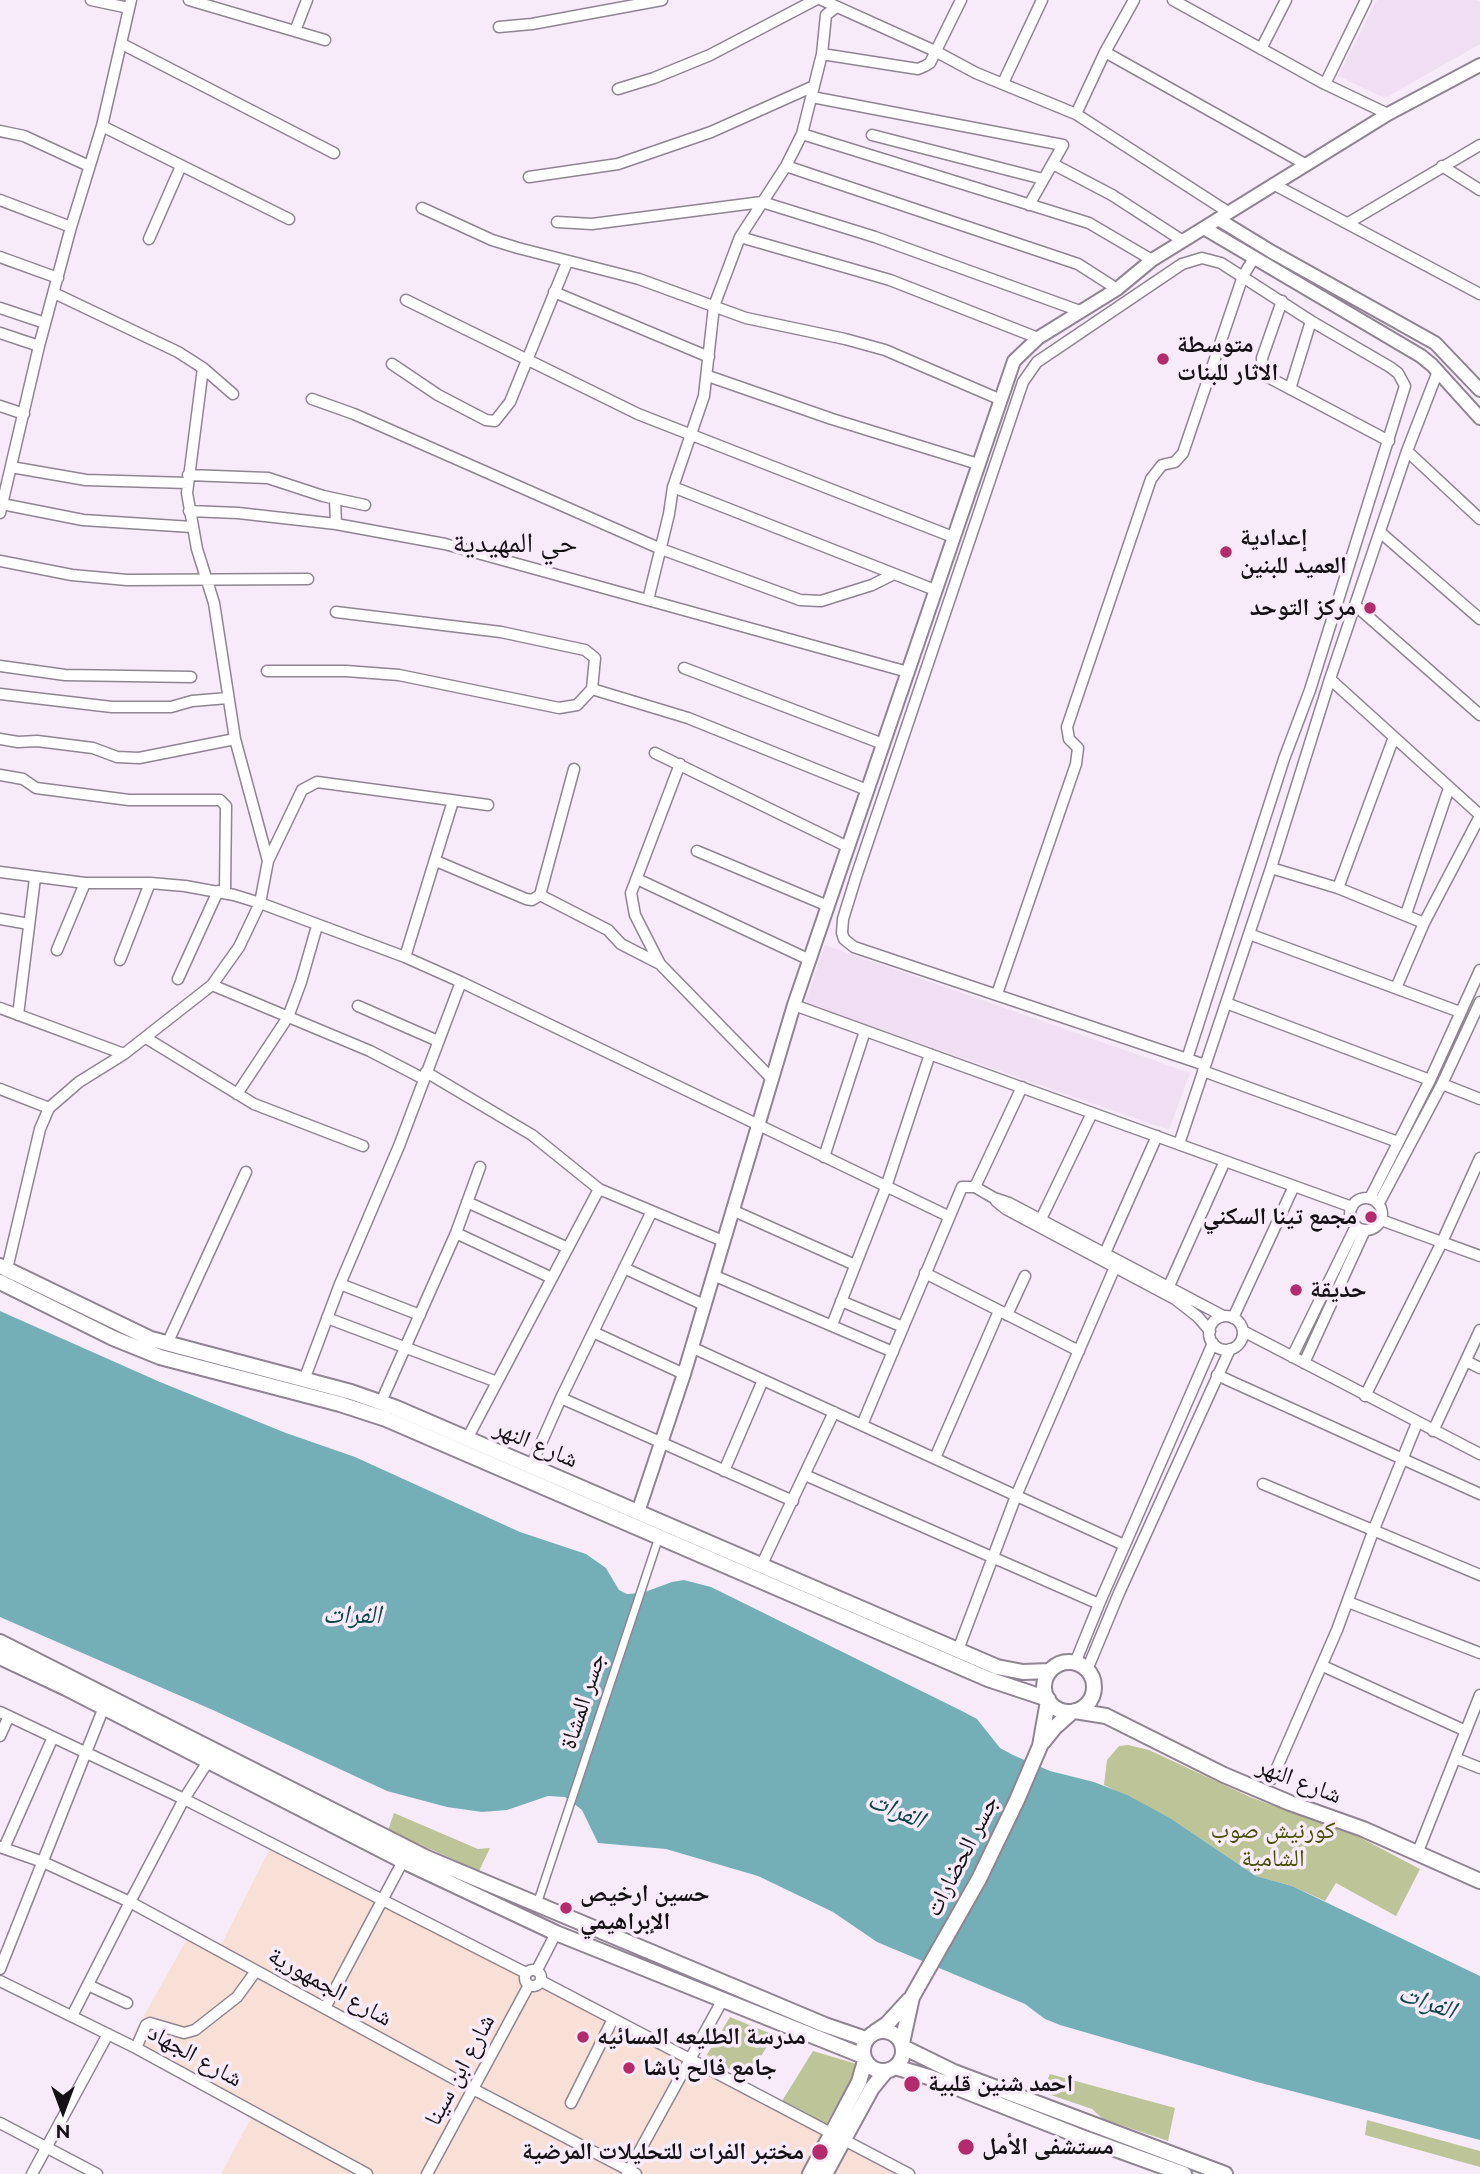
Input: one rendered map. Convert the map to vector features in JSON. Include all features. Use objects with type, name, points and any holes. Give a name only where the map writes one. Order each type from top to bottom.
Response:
[{"type":"main road","name":"شارع النهر","points":[[2,1272],[167,1344],[382,1402],[424,1427],[656,1543],[817,1596],[1006,1669],[1032,1673],[1050,1671]]},
{"type":"main road","name":"شارع النهر","points":[[2,1272],[113,1338],[160,1357],[467,1439],[762,1564],[817,1596],[988,1679],[1048,1700]]},
{"type":"main road","points":[[0,1642],[163,1730],[388,1839],[825,2025],[871,2036],[881,2031],[894,2034],[902,2045],[954,2073],[1184,2174]]},
{"type":"main road","points":[[0,1657],[104,1707],[163,1730],[209,1760],[403,1861],[556,1933],[864,2058],[874,2069],[891,2069],[932,2078],[1082,2130],[1225,2174]]},
{"type":"main road","points":[[1040,1746],[1048,1700],[1045,1683],[1050,1671],[1061,1664],[1081,1667],[1094,1687],[1106,1716]]},
{"type":"main road","points":[[1040,1746],[1055,1727],[1088,1703],[1094,1687]]},
{"type":"main road","points":[[1048,1700],[1059,1710],[1073,1712]]},
{"type":"main road","name":"شارع النهر","points":[[1073,1712],[1106,1716],[1224,1775],[1290,1803],[1373,1833],[1480,1881]]},
{"type":"main road","name":"جسر الحضارات","points":[[915,1991],[989,1860],[1040,1746]]},
{"type":"main road","points":[[624,1962],[633,1945]]},
{"type":"main road","points":[[825,2174],[859,2082],[871,2036],[887,2024],[915,1991]]},
{"type":"main road","points":[[810,2174],[875,2083],[902,2058],[902,2045],[915,1991]]},
{"type":"street","points":[[91,0],[130,4],[102,127],[71,227],[7,471],[1,509],[143,526],[192,527]]},
{"type":"street","points":[[189,0],[325,40]]},
{"type":"street","points":[[295,31],[307,0]]},
{"type":"street","points":[[499,27],[556,20],[662,0]]},
{"type":"street","points":[[618,89],[654,78],[710,55],[815,0]]},
{"type":"street","points":[[822,0],[935,51],[953,62],[1076,114],[1272,252],[1436,343],[1480,390]]},
{"type":"street","points":[[822,54],[918,69],[930,63],[961,0]]},
{"type":"street","points":[[1003,83],[1042,0]]},
{"type":"street","points":[[1076,114],[1105,52],[1134,0]]},
{"type":"street","points":[[1173,0],[1325,84],[1388,114]]},
{"type":"street","points":[[1261,49],[1286,0]]},
{"type":"street","points":[[1325,84],[1366,0]]},
{"type":"street","points":[[648,600],[673,487],[704,396],[714,306],[740,237],[786,166],[802,134],[822,54],[826,15],[835,8]]},
{"type":"street","points":[[122,44],[334,153]]},
{"type":"street","points":[[1105,52],[1305,164]]},
{"type":"street","points":[[638,1512],[684,1374],[794,1005],[999,398],[1017,356],[1038,338],[1117,289],[1152,260],[1388,114],[1480,65]]},
{"type":"street","points":[[529,177],[618,164],[711,132],[814,86]]},
{"type":"street","points":[[812,97],[1063,145],[1028,205]]},
{"type":"street","points":[[102,127],[289,219]]},
{"type":"street","points":[[0,131],[24,136],[89,166]]},
{"type":"street","points":[[802,134],[1089,223],[1152,260]]},
{"type":"street","points":[[872,135],[1043,179]]},
{"type":"street","points":[[1348,223],[1480,145]]},
{"type":"street","points":[[1053,164],[1112,195],[1183,241]]},
{"type":"street","points":[[149,239],[181,166]]},
{"type":"street","points":[[786,166],[1078,264],[1117,289]]},
{"type":"street","points":[[1441,166],[1480,190]]},
{"type":"street","points":[[1273,184],[1480,294]]},
{"type":"street","points":[[0,200],[71,227]]},
{"type":"street","points":[[557,222],[592,223],[762,202],[875,237],[1080,312]]},
{"type":"street","points":[[422,208],[492,240],[639,279],[746,318],[845,338],[884,350],[999,398]]},
{"type":"street","points":[[1204,228],[1413,351],[1438,371],[1480,418]]},
{"type":"street","points":[[740,237],[890,281],[1038,338]]},
{"type":"street","points":[[0,257],[58,278]]},
{"type":"street","points":[[997,993],[1076,764],[1078,748],[1069,739],[1067,727],[1151,479],[1162,466],[1175,462],[1183,453],[1243,276],[1254,258]]},
{"type":"street","points":[[1187,1059],[1280,771],[1310,690],[1404,397],[1405,386],[1403,379],[1390,367],[1311,321],[1243,276],[1212,260],[1191,260],[1037,362],[1023,382],[856,877],[842,925],[844,939],[848,944],[1187,1059],[1204,1068],[1398,1142]]},
{"type":"street","points":[[392,364],[438,395],[486,420],[495,421],[510,402],[567,262]]},
{"type":"street","points":[[554,292],[709,357]]},
{"type":"street","points":[[54,293],[178,352],[203,368],[233,394]]},
{"type":"street","points":[[406,300],[638,414],[953,537]]},
{"type":"street","points":[[1282,301],[1262,358],[1262,368],[1266,376],[1389,441]]},
{"type":"street","points":[[0,308],[45,323]]},
{"type":"street","points":[[1290,389],[1311,321]]},
{"type":"street","points":[[0,333],[39,346]]},
{"type":"street","points":[[203,368],[188,479],[192,527],[214,603],[235,739],[268,861]]},
{"type":"street","points":[[1179,1144],[1271,868],[1330,679],[1407,451],[1438,371]]},
{"type":"street","points":[[708,376],[832,419],[978,464]]},
{"type":"street","points":[[312,398],[661,549],[800,600],[821,601],[872,585],[894,574]]},
{"type":"street","points":[[0,406],[24,414]]},
{"type":"street","points":[[1407,451],[1480,519]]},
{"type":"street","points":[[7,471],[86,480],[268,478],[335,499],[365,505]]},
{"type":"street","points":[[673,487],[935,590]]},
{"type":"street","points":[[335,499],[336,524]]},
{"type":"street","points":[[190,511],[238,513],[336,524],[445,544],[515,561],[908,672]]},
{"type":"street","points":[[1380,531],[1480,619]]},
{"type":"street","points":[[0,561],[109,579],[308,579]]},
{"type":"street","points":[[1355,605],[1480,715]]},
{"type":"street","points":[[267,671],[346,671],[400,675],[559,708],[577,705],[592,689],[595,659],[585,650],[501,632],[336,612]]},
{"type":"street","points":[[0,666],[65,675],[191,677]]},
{"type":"street","points":[[684,668],[883,744]]},
{"type":"street","points":[[1330,679],[1480,816],[1424,923],[1395,988]]},
{"type":"street","points":[[592,689],[688,718],[867,790]]},
{"type":"street","points":[[0,694],[112,707],[171,708],[192,701],[228,698]]},
{"type":"street","points":[[1338,888],[1394,737]]},
{"type":"street","points":[[0,739],[93,748],[117,757],[139,758],[235,739]]},
{"type":"street","points":[[655,753],[848,847]]},
{"type":"street","points":[[680,764],[631,893],[635,915],[660,964],[772,1079]]},
{"type":"street","points":[[436,861],[526,899],[532,900],[540,895],[574,769]]},
{"type":"street","points":[[0,775],[21,778],[36,788],[129,800],[220,800],[226,806],[221,892],[178,979]]},
{"type":"street","points":[[2,1272],[40,1129],[49,1108],[79,1082],[124,1055],[212,985],[239,947],[260,903],[268,861],[302,790],[317,782],[488,805]]},
{"type":"street","points":[[1406,914],[1450,788]]},
{"type":"street","points":[[405,957],[453,801]]},
{"type":"street","points":[[697,851],[828,906]]},
{"type":"street","points":[[1271,868],[1338,888],[1424,923]]},
{"type":"street","points":[[840,871],[856,877]]},
{"type":"street","points":[[0,872],[85,883],[150,883],[221,892],[260,903],[405,957],[461,982],[948,1216]]},
{"type":"street","points":[[18,1015],[35,878]]},
{"type":"street","points":[[637,879],[810,960]]},
{"type":"street","points":[[57,950],[85,883]]},
{"type":"street","points":[[120,960],[150,883]]},
{"type":"street","points":[[540,895],[608,930],[621,944],[660,964]]},
{"type":"street","points":[[0,919],[29,923]]},
{"type":"street","points":[[237,1094],[288,1017],[317,926]]},
{"type":"street","points":[[1249,934],[1460,1012]]},
{"type":"street","points":[[1375,1200],[1398,1142],[1430,1080],[1480,970]]},
{"type":"street","points":[[304,1380],[340,1284],[399,1146],[461,982]]},
{"type":"street","points":[[212,985],[425,1075],[532,1135],[599,1189],[723,1241]]},
{"type":"street","points":[[1375,1200],[1442,1084],[1476,1018],[1480,1002]]},
{"type":"street","points":[[1226,1003],[1430,1080]]},
{"type":"street","points":[[794,1005],[1352,1207]]},
{"type":"street","points":[[358,1006],[438,1041]]},
{"type":"street","points":[[0,1008],[124,1055]]},
{"type":"street","points":[[824,1157],[864,1031]]},
{"type":"street","points":[[146,1038],[254,1104],[363,1146]]},
{"type":"street","points":[[1446,1044],[1458,1049]]},
{"type":"street","points":[[832,1325],[886,1186],[930,1054]]},
{"type":"street","points":[[1442,1084],[1480,1099]]},
{"type":"street","points":[[975,1187],[1022,1087]]},
{"type":"street","points":[[0,1089],[49,1108]]},
{"type":"street","points":[[1041,1219],[1092,1113]]},
{"type":"street","points":[[1105,1253],[1157,1136]]},
{"type":"street","points":[[1365,1396],[1477,1171],[1480,1158]]},
{"type":"street","points":[[1169,1286],[1225,1161]]},
{"type":"street","points":[[382,1402],[456,1233],[480,1167]]},
{"type":"street","points":[[167,1344],[246,1172]]},
{"type":"street","points":[[862,1425],[959,1190],[966,1186],[975,1187],[1006,1209],[1175,1299],[1198,1317],[1209,1331],[1213,1343],[1222,1349],[1230,1349]]},
{"type":"street","points":[[1209,1331],[1215,1321],[1228,1317],[1294,1186]]},
{"type":"street","points":[[467,1439],[599,1189]]},
{"type":"street","points":[[994,1198],[1009,1202],[1240,1323],[1243,1331],[1239,1343],[1230,1349],[1217,1375],[1119,1592],[1081,1667]]},
{"type":"street","points":[[1359,1199],[1375,1200],[1382,1209],[1381,1220],[1375,1228],[1361,1228],[1350,1217],[1352,1207],[1359,1199]]},
{"type":"street","points":[[467,1202],[568,1248]]},
{"type":"street","points":[[732,1210],[855,1265]]},
{"type":"street","points":[[531,1466],[651,1213]]},
{"type":"street","points":[[1381,1220],[1480,1256]]},
{"type":"street","points":[[1292,1357],[1361,1228]]},
{"type":"street","points":[[1304,1363],[1361,1228]]},
{"type":"street","points":[[456,1233],[552,1278]]},
{"type":"street","points":[[958,1650],[1016,1496],[1115,1267]]},
{"type":"street","points":[[624,1268],[704,1305]]},
{"type":"street","points":[[925,1273],[1079,1351]]},
{"type":"street","points":[[713,1275],[893,1352]]},
{"type":"street","points":[[935,1458],[1003,1313],[1025,1276]]},
{"type":"street","points":[[340,1284],[419,1315]]},
{"type":"street","points":[[841,1301],[903,1327]]},
{"type":"street","points":[[327,1318],[497,1382]]},
{"type":"street","points":[[1433,1431],[1480,1330]]},
{"type":"street","points":[[1243,1331],[1480,1454]]},
{"type":"street","points":[[593,1332],[684,1374]]},
{"type":"street","points":[[1081,1667],[1099,1604],[1213,1343]]},
{"type":"street","points":[[691,1347],[1124,1545]]},
{"type":"street","points":[[1466,1361],[1480,1368]]},
{"type":"street","points":[[1217,1375],[1480,1494]]},
{"type":"street","points":[[724,1471],[763,1380]]},
{"type":"street","points":[[561,1398],[793,1501]]},
{"type":"street","points":[[762,1564],[834,1412]]},
{"type":"street","points":[[1272,1779],[1322,1666],[1417,1423]]},
{"type":"street","points":[[806,1475],[1099,1604]]},
{"type":"street","points":[[1263,1484],[1480,1575]]},
{"type":"street","name":"جسر المشاة","points":[[537,1904],[656,1543]]},
{"type":"street","points":[[1348,1602],[1480,1653]]},
{"type":"street","points":[[1322,1666],[1466,1731]]},
{"type":"street","points":[[1417,1854],[1480,1695]]},
{"type":"street","points":[[0,1969],[104,1707]]},
{"type":"street","points":[[0,1736],[4,1714],[184,1799],[383,1901],[531,1971],[542,1976],[535,1986],[529,1985],[525,1981],[531,1971],[556,1933]]},
{"type":"street","points":[[2,1847],[53,1737]]},
{"type":"street","points":[[1454,1758],[1480,1768]]},
{"type":"street","points":[[72,2016],[184,1799],[209,1760]]},
{"type":"street","name":"شارع الجمهورية","points":[[2,1847],[43,1862],[130,1902],[631,2173]]},
{"type":"street","points":[[325,2008],[403,1861]]},
{"type":"street","points":[[136,2048],[146,2025],[150,2023],[184,2033],[195,2030],[237,1997],[256,1970]]},
{"type":"street","name":"شارع الجهاد","points":[[0,1980],[136,2048],[367,2174]]},
{"type":"street","points":[[541,1981],[909,2174]]},
{"type":"street","points":[[88,1985],[127,2003]]},
{"type":"street","name":"شارع ابن سينا","points":[[427,2174],[529,1985]]},
{"type":"street","points":[[631,2173],[722,2001]]},
{"type":"street","points":[[571,2103],[613,2019]]},
{"type":"street","points":[[32,2174],[107,2034]]},
{"type":"street","points":[[0,2123],[97,2174]]},
{"type":"shaded area","points":[[1377,0],[1480,2],[1480,44],[1385,98],[1338,76]]},
{"type":"shaded area","points":[[825,945],[1190,1073],[1169,1130],[805,1003]]},
{"type":"shaded area","points":[[274,1840],[894,2174],[221,2174],[252,2116],[132,2037],[191,1932],[220,1947]]},
{"type":"green space","name":"كورنيش صوب الشامية","points":[[1128,1745],[1149,1750],[1250,1797],[1359,1837],[1420,1869],[1396,1916],[1336,1883],[1325,1901],[1292,1886],[1256,1876],[1170,1818],[1104,1785],[1107,1760],[1119,1746]]},
{"type":"green space","points":[[394,1813],[478,1849],[490,1848],[479,1871],[388,1830]]},
{"type":"green space","points":[[730,2017],[774,2035],[747,2079],[706,2056]]},
{"type":"green space","points":[[813,2051],[860,2065],[826,2124],[782,2101]]},
{"type":"green space","points":[[1050,2074],[1175,2108],[1168,2141],[1103,2119],[1092,2109],[1042,2092]]},
{"type":"green space","points":[[1367,2120],[1480,2151],[1480,2167],[1365,2135]]},
{"type":"water","name":"الفرات","points":[[0,1311],[160,1382],[286,1433],[355,1457],[520,1532],[586,1554],[606,1568],[619,1590],[627,1594],[642,1593],[684,1580],[711,1587],[977,1719],[1000,1748],[1013,1755],[1050,1771],[1094,1782],[1127,1795],[1170,1818],[1256,1876],[1292,1886],[1480,1976],[1480,2140],[1257,2082],[1060,2025],[1045,2019],[1025,2004],[877,1942],[833,1912],[758,1876],[666,1849],[598,1843],[582,1810],[565,1797],[548,1796],[507,1810],[482,1812],[447,1807],[387,1791],[215,1711],[0,1617]]},
{"type":"place","name":"متوسطة الاثار للبنات","points":[[1163,359]]},
{"type":"place","name":"إعدادية العميد للبنين","points":[[1226,552]]},
{"type":"place","name":"مركز التوحد","points":[[1370,608]]},
{"type":"place","name":"مجمع تينا السكني","points":[[1371,1217]]},
{"type":"place","name":"حديقة","points":[[1296,1290]]},
{"type":"place","name":"حسين ارخيص الإبراهيمي","points":[[566,1908]]},
{"type":"place","name":"مدرسة الطليعه المسائيه","points":[[583,2037]]},
{"type":"place","name":"جامع فالح باشا","points":[[629,2068]]},
{"type":"place","name":"احمد شنين قلبية","points":[[912,2084]]},
{"type":"place","name":"مستشفى الأمل","points":[[966,2147]]},
{"type":"place","name":"مختبر الفرات للتحليلات المرضية","points":[[820,2152]]},
{"type":"district","name":"حي المهيدية","points":[[515,544]]}]
